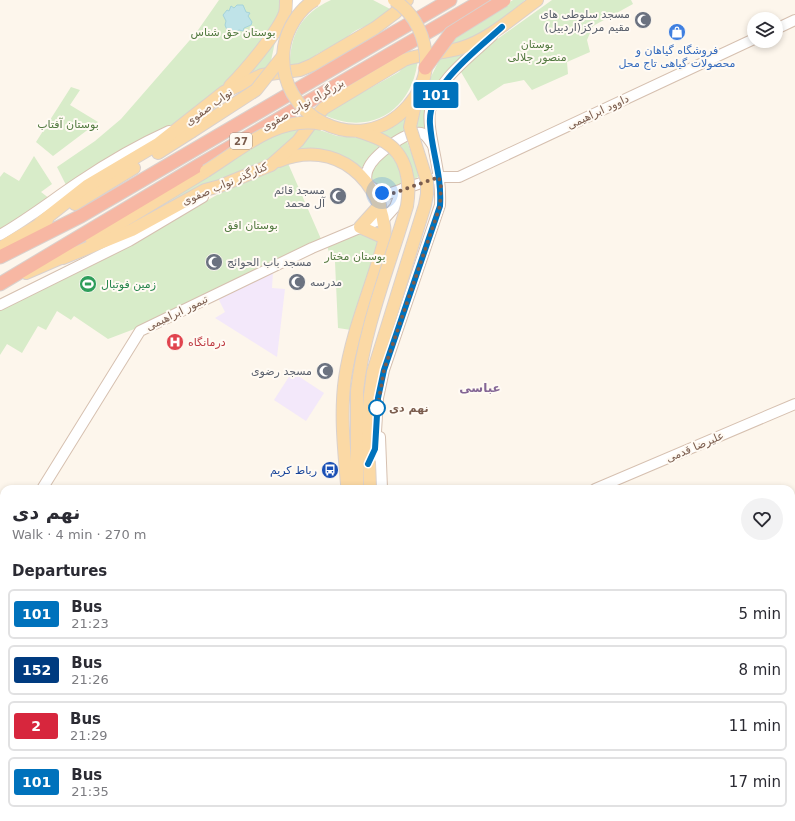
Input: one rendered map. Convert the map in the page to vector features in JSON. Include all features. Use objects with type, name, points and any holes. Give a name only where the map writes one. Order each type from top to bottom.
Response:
[{"type":"highway","name":"بزرگراه نواب صفوی","points":[[0,257],[81,216],[450,0]]},
{"type":"highway","name":"بزرگراه نواب صفوی","points":[[3,282],[196,167],[484,0]]},
{"type":"highway","points":[[425,68],[451,33],[504,0]]},
{"type":"main road","points":[[224,92],[241,75],[272,34],[285,12],[286,0]]},
{"type":"main road","points":[[315,0],[297,16],[285,42],[283,56],[284,70],[288,85],[294,98],[303,109],[314,118],[327,125],[342,130],[357,131],[374,128],[389,122],[406,108],[413,100],[421,85]]},
{"type":"main road","points":[[370,485],[368,464],[370,395],[373,372],[428,194],[421,159],[412,138],[410,127],[411,116],[425,68],[425,50],[420,32],[407,11],[394,0]]},
{"type":"main road","name":"نواب صفوی","points":[[188,128],[224,92],[262,75],[293,71],[312,65],[375,28],[395,13],[407,0]]},
{"type":"main road","name":"کنارگذر نواب صفوی","points":[[63,258],[132,230],[205,190],[220,186],[271,165],[298,141],[324,108],[404,60],[416,55],[461,48],[502,27],[537,0]]},
{"type":"main road","points":[[0,248],[61,213],[188,128],[256,90],[283,56]]},
{"type":"main road","points":[[3,282],[63,258],[278,128],[304,122],[327,125]]},
{"type":"main road","points":[[357,131],[385,142],[397,154],[407,172],[409,192],[407,206],[369,328],[359,372],[357,391],[357,485]]},
{"type":"main road","points":[[271,165],[290,157],[300,155],[321,155],[340,161],[351,167],[369,185],[380,205],[386,238],[354,337],[345,377],[342,425],[347,485]]},
{"type":"main road","points":[[380,205],[360,227],[386,238]]},
{"type":"street","points":[[297,16],[298,0]]},
{"type":"street","points":[[783,26],[795,20]]},
{"type":"street","points":[[368,464],[375,449],[378,398],[384,370],[440,206],[441,187],[429,123],[430,110],[435,97],[461,65],[502,27]]},
{"type":"street","name":"داوود ابراهیمی","points":[[369,185],[382,193],[388,194],[439,177],[459,177],[747,42]]},
{"type":"street","points":[[0,235],[53,201],[80,181],[150,140],[188,128]]},
{"type":"street","points":[[369,185],[368,169],[371,164],[384,151],[404,137],[421,133],[426,135],[433,145]]},
{"type":"street","points":[[0,305],[37,285],[129,241],[220,186]]},
{"type":"street","points":[[383,218],[395,207],[402,189]]},
{"type":"street","name":"تیمور ابراهیمی","points":[[44,485],[140,331],[312,248],[383,218]]},
{"type":"street","name":"علیرضا قدمی","points":[[604,485],[795,404]]},
{"type":"street","points":[[376,424],[382,442],[382,485]]},
{"type":"shaded area","name":"مدرسه","points":[[273,272],[272,288],[285,289],[277,357],[215,318],[225,312],[218,298]]},
{"type":"shaded area","points":[[292,372],[324,393],[306,421],[274,400]]},
{"type":"green space","name":"بوستان حق شناس","points":[[219,0],[284,0],[280,14],[267,35],[248,60],[226,83],[176,122],[67,187],[57,167],[95,141],[121,119],[196,33]]},
{"type":"green space","points":[[331,0],[373,0],[394,11],[377,22],[356,30],[346,39],[317,54],[306,64],[290,69],[290,57],[294,37],[298,28],[311,12]]},
{"type":"green space","points":[[513,0],[525,0],[485,34],[445,50],[467,27]]},
{"type":"green space","name":"بوستان منصور جلالی","points":[[552,0],[631,0],[633,4],[593,26],[587,40],[590,52],[567,62],[568,74],[532,90],[524,80],[504,84],[478,101],[461,72],[489,45]]},
{"type":"green space","points":[[276,37],[271,61],[266,70],[254,72],[252,70]]},
{"type":"green space","points":[[464,51],[464,57],[442,80],[427,130],[416,131],[416,121],[420,101],[442,54]]},
{"type":"green space","points":[[418,57],[415,76],[408,92],[399,105],[386,114],[372,120],[357,123],[340,121],[322,114],[337,104],[340,105],[399,72],[404,66]]},
{"type":"green space","name":"بوستان آفتاب","points":[[71,87],[80,90],[70,105],[98,122],[53,156],[36,142]]},
{"type":"green space","points":[[407,113],[405,134],[392,142],[375,134],[391,127]]},
{"type":"green space","points":[[305,127],[271,160],[145,219],[121,228],[271,136]]},
{"type":"green space","points":[[314,128],[337,136],[362,138],[384,147],[363,174],[292,151]]},
{"type":"green space","points":[[406,139],[420,175],[414,180],[412,170],[396,144]]},
{"type":"green space","points":[[388,151],[399,167],[404,185],[394,190],[378,189],[369,177],[376,162]]},
{"type":"green space","points":[[34,156],[52,184],[41,192],[50,199],[0,232],[0,177],[4,172],[19,181]]},
{"type":"green space","name":"بوستان افق","points":[[287,161],[321,239],[137,328],[108,339],[74,316],[71,320],[57,311],[46,330],[38,326],[22,353],[7,344],[0,355],[0,309],[121,249],[231,187]]},
{"type":"green space","name":"بوستان مختار","points":[[360,230],[379,238],[351,330],[338,328],[335,262],[332,261],[327,246]]},
{"type":"water","points":[[237,5],[243,5],[246,12],[250,13],[248,16],[252,22],[251,25],[244,28],[243,31],[239,30],[232,34],[227,30],[225,25],[226,21],[223,15],[227,10],[229,11],[231,6],[234,8]]},
{"type":"bus line","name":"101","points":[[368,464],[375,449],[378,398],[384,370],[440,206],[441,187],[429,123],[430,110],[435,97],[442,86],[461,65],[502,27]]},
{"type":"place","name":"مسجد سلوطی های مقیم مرکز(اردبیل)","points":[[643,20]]},
{"type":"place","name":"فروشگاه گیاهان و محصولات گیاهی تاج محل","points":[[677,32]]},
{"type":"place","name":"مسجد قائم آل محمد","points":[[338,196]]},
{"type":"place","name":"مسجد باب الحوائج","points":[[214,262]]},
{"type":"place","name":"مدرسه","points":[[297,282]]},
{"type":"place","name":"زمین فوتبال","points":[[88,284]]},
{"type":"place","name":"درمانگاه","points":[[175,342]]},
{"type":"place","name":"مسجد رضوی","points":[[325,371]]},
{"type":"place","name":"نهم دی","points":[[377,408]]},
{"type":"place","name":"رباط کریم","points":[[330,470]]},
{"type":"district","name":"عباسی","points":[[480,388]]},
{"type":"route","points":[[377,408],[377,411],[378,398],[384,370],[440,206],[441,187],[439,177],[394,193],[382,193]]}]
